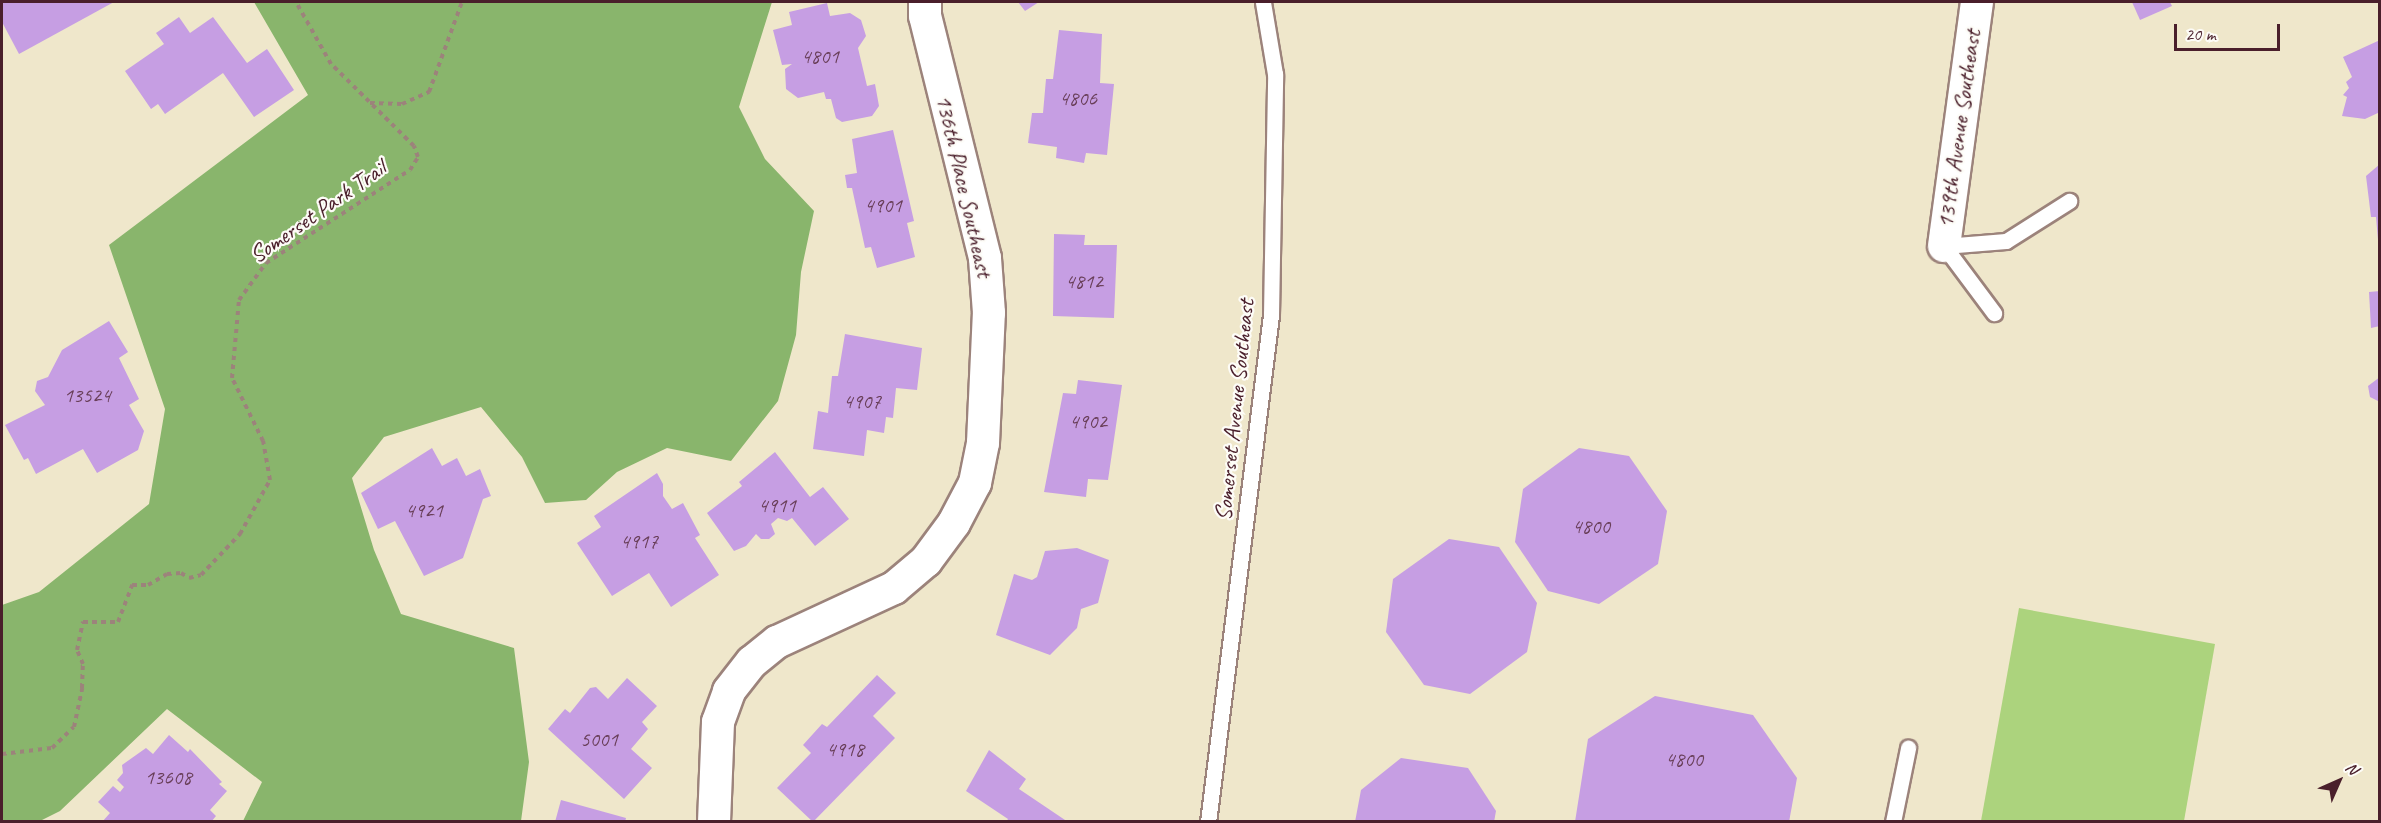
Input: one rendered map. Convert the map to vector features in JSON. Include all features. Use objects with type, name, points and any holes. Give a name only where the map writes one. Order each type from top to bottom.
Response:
[{"type":"street","name":"136th Place Southeast","points":[[714,822],[718,722],[735,683],[752,662],[777,642],[894,588],[926,561],[954,523],[975,483],[983,443],[989,313],[985,258],[925,16],[925,2]]},
{"type":"street","name":"139th Avenue Southeast","points":[[1944,246],[1977,2]]},
{"type":"lane","name":"Somerset Avenue Southeast","points":[[1208,822],[1271,315],[1275,74],[1263,2]]},
{"type":"lane","points":[[1944,246],[2006,241],[2068,201]]},
{"type":"lane","name":"139th Avenue Southeast","points":[[1944,246],[1994,313]]},
{"type":"lane","points":[[1893,822],[1908,748]]},
{"type":"path","name":"Somerset Park Trail","points":[[2,754],[52,748],[74,727],[82,688],[83,664],[77,650],[83,622],[118,622],[132,585],[148,585],[166,574],[181,573],[189,578],[201,575],[230,547],[259,502],[270,480],[267,456],[232,378],[239,300],[266,263],[410,170],[418,157],[414,146],[331,64],[296,2]]},
{"type":"path","points":[[370,103],[402,104],[425,96],[436,81],[462,2]]},
{"type":"green space","points":[[254,2],[772,2],[739,107],[765,159],[814,211],[801,272],[796,335],[778,401],[731,461],[667,448],[617,472],[586,500],[545,503],[522,457],[481,407],[384,437],[352,478],[374,550],[401,614],[514,648],[529,762],[521,821],[243,821],[262,782],[167,709],[60,811],[40,821],[2,821],[2,605],[39,592],[149,504],[165,409],[109,245],[308,95]]},
{"type":"green space","points":[[2019,608],[2215,644],[2184,821],[1981,821]]},
{"type":"building","points":[[2,2],[114,2],[19,54],[2,22]]},
{"type":"building","points":[[1018,2],[1039,2],[1025,11]]},
{"type":"building","points":[[2132,2],[2170,2],[2172,6],[2140,20]]},
{"type":"building","points":[[827,3],[830,16],[850,13],[861,20],[866,36],[858,48],[867,86],[875,84],[879,106],[872,116],[842,122],[836,118],[831,99],[826,99],[824,92],[798,98],[786,89],[785,69],[792,64],[782,65],[773,30],[792,25],[789,12]]},
{"type":"building","points":[[179,17],[190,33],[213,17],[247,63],[267,49],[294,90],[254,117],[223,73],[165,114],[158,104],[151,109],[125,71],[164,44],[156,33]]},
{"type":"building","points":[[1059,30],[1102,34],[1100,83],[1114,84],[1107,155],[1086,153],[1084,163],[1056,158],[1057,147],[1028,143],[1032,113],[1043,113],[1046,79],[1053,79]]},
{"type":"building","points":[[2380,40],[2380,112],[2365,119],[2342,116],[2347,97],[2343,95],[2349,88],[2346,82],[2352,77],[2343,57]]},
{"type":"building","points":[[893,130],[914,221],[907,223],[915,257],[877,268],[871,247],[865,248],[852,188],[847,188],[845,175],[857,173],[852,139]]},
{"type":"building","points":[[2380,164],[2380,240],[2378,240],[2376,217],[2371,217],[2366,176]]},
{"type":"building","points":[[1054,234],[1085,235],[1084,245],[1117,245],[1114,318],[1053,316]]},
{"type":"building","points":[[2380,291],[2380,326],[2371,328],[2369,292]]},
{"type":"building","points":[[109,321],[128,352],[119,358],[139,399],[129,405],[144,431],[138,450],[97,473],[83,449],[36,474],[28,458],[24,460],[5,425],[45,405],[35,391],[37,381],[48,377],[62,350]]},
{"type":"building","points":[[845,334],[922,348],[917,390],[896,388],[893,418],[886,417],[884,433],[867,430],[864,456],[813,449],[818,411],[828,413],[832,376],[838,376]]},
{"type":"building","points":[[2380,377],[2380,402],[2370,397],[2368,386]]},
{"type":"building","points":[[1078,380],[1122,385],[1108,480],[1088,479],[1086,497],[1044,492],[1063,393],[1076,394]]},
{"type":"building","points":[[432,448],[442,466],[457,458],[466,476],[480,469],[491,496],[483,499],[463,558],[424,576],[395,521],[378,529],[361,493]]},
{"type":"building","points":[[1579,448],[1629,456],[1667,511],[1658,564],[1599,604],[1548,591],[1515,542],[1523,489]]},
{"type":"building","points":[[775,452],[810,497],[823,487],[849,519],[815,546],[792,518],[787,521],[778,518],[771,524],[775,534],[769,539],[761,539],[756,534],[746,546],[734,551],[707,513],[742,486],[739,482]]},
{"type":"building","points":[[657,473],[663,484],[663,496],[672,509],[683,503],[700,535],[695,538],[719,575],[671,607],[649,573],[612,596],[577,543],[601,527],[594,516]]},
{"type":"building","points":[[1449,539],[1499,547],[1537,603],[1527,652],[1470,694],[1424,685],[1386,632],[1393,579]]},
{"type":"building","points":[[1077,548],[1109,560],[1098,603],[1081,609],[1077,628],[1050,655],[996,635],[1014,574],[1032,580],[1037,577],[1045,551]]},
{"type":"building","points":[[877,675],[896,693],[873,716],[895,738],[813,822],[777,788],[811,753],[803,745],[822,724],[827,727]]},
{"type":"building","points":[[627,678],[657,706],[642,722],[648,729],[631,749],[652,768],[624,799],[548,729],[565,709],[570,713],[590,688],[596,687],[608,699]]},
{"type":"building","points":[[1655,696],[1753,715],[1797,778],[1789,822],[1575,822],[1588,739]]},
{"type":"building","points":[[169,735],[188,752],[190,749],[222,782],[219,784],[227,791],[210,810],[216,816],[211,822],[102,822],[110,813],[98,802],[113,786],[120,792],[124,787],[117,780],[123,773],[122,765],[146,748],[153,754]]},
{"type":"building","points":[[989,750],[1026,779],[1019,789],[1068,822],[1006,822],[1008,819],[966,791]]},
{"type":"building","points":[[1401,758],[1468,768],[1496,811],[1494,822],[1355,822],[1361,790]]},
{"type":"building","points":[[561,800],[626,818],[625,822],[555,822]]}]
